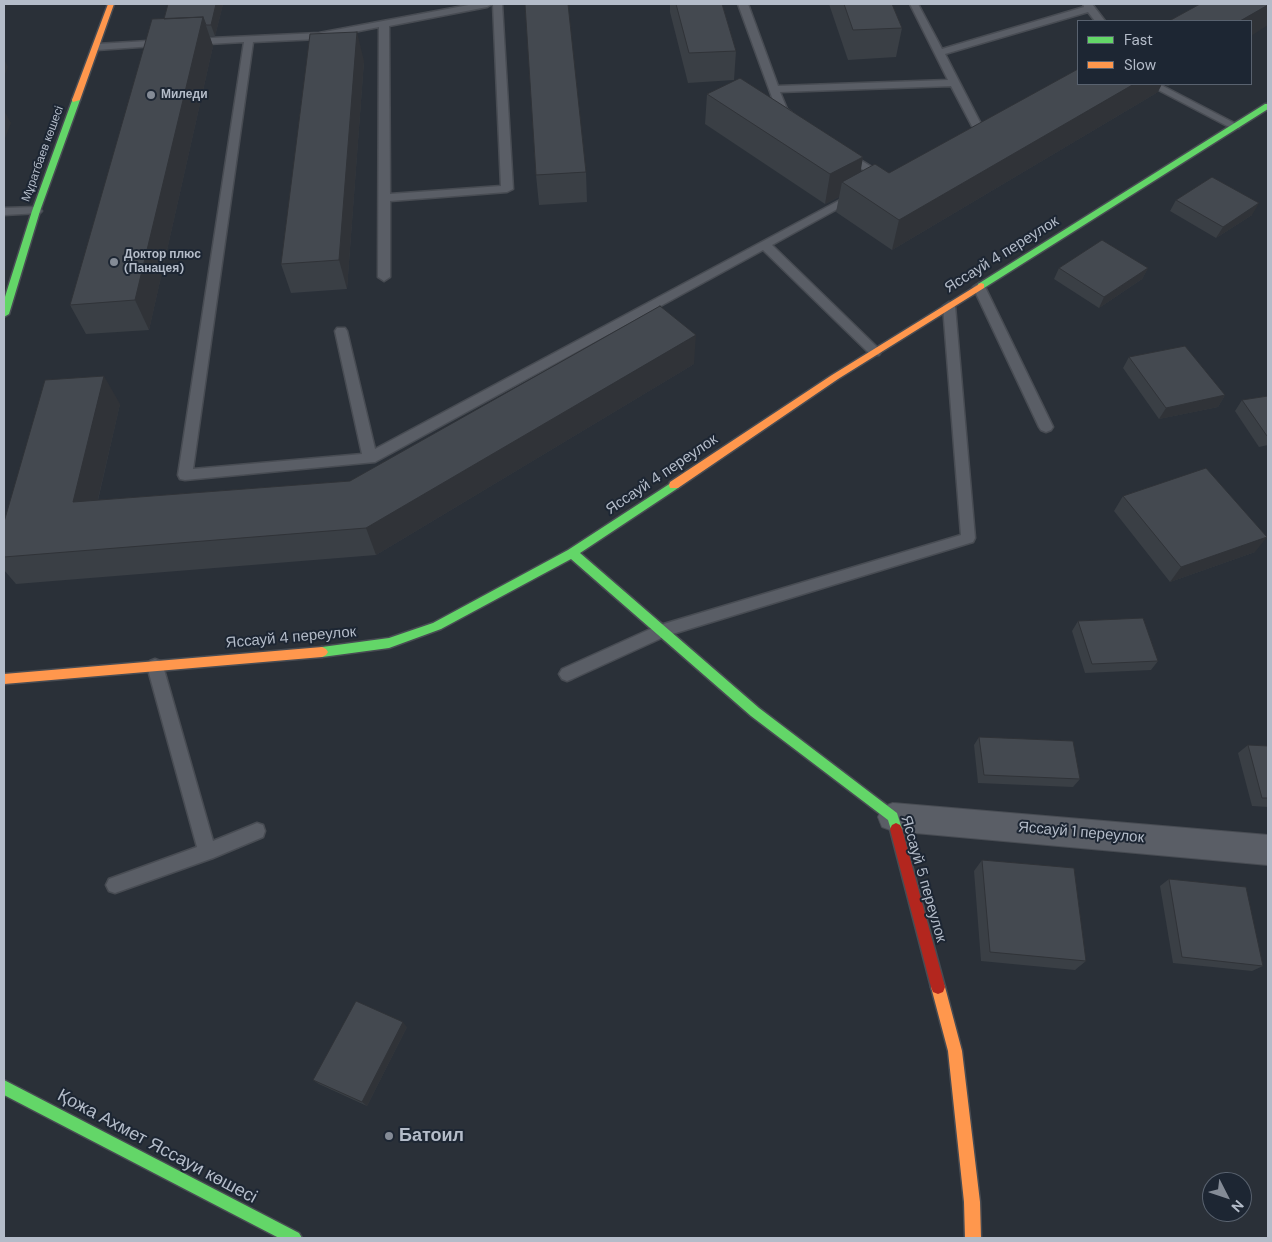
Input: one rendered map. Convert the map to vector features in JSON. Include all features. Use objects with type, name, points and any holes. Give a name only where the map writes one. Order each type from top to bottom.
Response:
[{"type":"street","name":"Мұратбаев көшесі","points":[[4,314],[36,211],[111,4]]},
{"type":"street","name":"Яссауй 4 переулок","points":[[4,679],[334,651],[389,643],[437,626],[572,554],[875,352],[1268,106]]},
{"type":"street","name":"Яссауй 5 переулок","points":[[572,554],[755,712],[893,817],[955,1052],[972,1202],[973,1238]]},
{"type":"street","name":"Яссауй 1 переулок","points":[[893,817],[1268,850]]},
{"type":"street","name":"Қожа Ахмет Яссауи көшесі","points":[[4,1087],[294,1238]]},
{"type":"lane","points":[[96,47],[319,36],[487,4]]},
{"type":"lane","points":[[386,198],[507,188],[497,4]]},
{"type":"lane","points":[[743,4],[782,111],[798,121]]},
{"type":"lane","points":[[914,4],[978,128]]},
{"type":"lane","points":[[939,53],[1089,6],[1099,20]]},
{"type":"lane","points":[[384,24],[386,198],[384,277]]},
{"type":"lane","points":[[249,39],[185,475],[370,458],[880,181],[837,148]]},
{"type":"lane","points":[[775,89],[954,83]]},
{"type":"lane","points":[[1154,85],[1235,126]]},
{"type":"lane","points":[[4,212],[36,211]]},
{"type":"lane","points":[[764,244],[875,352]]},
{"type":"lane","points":[[979,287],[1046,427]]},
{"type":"lane","points":[[567,674],[662,631],[968,538],[949,306]]},
{"type":"lane","points":[[341,330],[370,458]]},
{"type":"lane","points":[[155,666],[207,852]]},
{"type":"lane","points":[[115,885],[207,852],[257,831]]},
{"type":"building","points":[[168,4],[216,4],[211,25],[206,25],[203,17],[164,19]]},
{"type":"building","points":[[525,4],[568,4],[586,172],[536,175]]},
{"type":"building","points":[[676,4],[722,4],[736,51],[689,53]]},
{"type":"building","points":[[844,4],[892,4],[902,28],[853,30]]},
{"type":"building","points":[[1200,4],[1268,4],[1242,20],[1171,20]]},
{"type":"building","points":[[203,17],[135,300],[70,305],[152,19]]},
{"type":"building","points":[[357,32],[339,260],[281,264],[310,34]]},
{"type":"building","points":[[1077,70],[1077,85],[1132,85],[899,220],[842,182],[875,164],[889,173]]},
{"type":"building","points":[[740,78],[863,157],[830,174],[707,94]]},
{"type":"building","points":[[1212,177],[1259,203],[1223,227],[1176,200]]},
{"type":"building","points":[[1102,240],[1148,268],[1104,297],[1059,268]]},
{"type":"building","points":[[660,306],[696,335],[366,528],[4,557],[4,522],[45,380],[104,376],[73,502],[350,481]]},
{"type":"building","points":[[1185,346],[1225,395],[1166,408],[1129,357]]},
{"type":"building","points":[[1268,396],[1268,436],[1267,436],[1242,400]]},
{"type":"building","points":[[1206,468],[1267,537],[1181,567],[1123,496]]},
{"type":"building","points":[[1143,618],[1158,661],[1092,664],[1078,621]]},
{"type":"building","points":[[979,737],[1073,741],[1080,779],[984,775]]},
{"type":"building","points":[[1248,745],[1268,746],[1268,798],[1262,798]]},
{"type":"building","points":[[982,860],[1074,868],[1086,961],[990,952]]},
{"type":"building","points":[[1169,879],[1246,887],[1263,966],[1182,957]]},
{"type":"building","points":[[356,1001],[403,1022],[362,1102],[313,1080]]},
{"type":"traffic: fast","points":[[4,314],[36,211],[76,100]]},
{"type":"traffic: fast","points":[[981,286],[1268,106]]},
{"type":"traffic: fast","points":[[322,652],[389,643],[437,626],[572,553],[674,485]]},
{"type":"traffic: fast","points":[[572,553],[755,712],[893,817],[896,829]]},
{"type":"traffic: fast","points":[[4,1087],[294,1238]]},
{"type":"traffic: slow","points":[[76,100],[111,4]]},
{"type":"traffic: slow","points":[[674,485],[835,377],[981,286]]},
{"type":"traffic: slow","points":[[4,679],[322,652]]},
{"type":"traffic: slow","points":[[938,987],[955,1051],[972,1202],[973,1238]]},
{"type":"traffic: jam","points":[[896,829],[938,987]]},
{"type":"place","name":"Миледи","points":[[151,95]]},
{"type":"place","name":"Доктор плюс (Панацея)","points":[[114,262]]},
{"type":"place","name":"Батоил","points":[[389,1136]]}]
